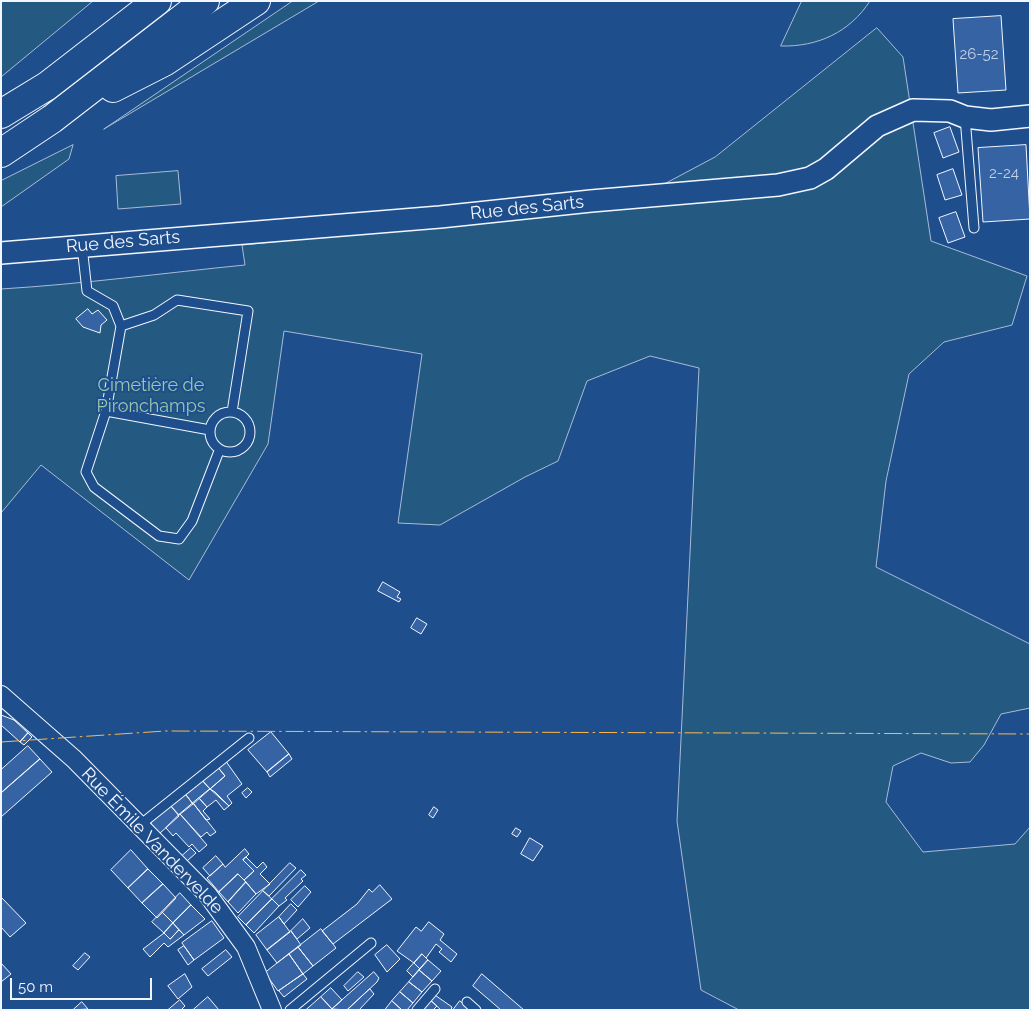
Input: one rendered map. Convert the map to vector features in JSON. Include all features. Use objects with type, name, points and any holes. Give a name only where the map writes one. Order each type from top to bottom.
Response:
[{"type":"highway","points":[[1,114],[47,86],[156,1]]},
{"type":"highway","points":[[1,153],[52,120],[205,1]]},
{"type":"highway","points":[[52,120],[164,62],[256,1]]},
{"type":"street","name":"Rue des Sarts","points":[[1,253],[440,217],[591,201],[778,185],[810,178],[826,169],[877,126],[905,113],[933,109],[950,111],[966,117],[991,120],[1030,116]]},
{"type":"street","name":"Rue Émile Vandervelde","points":[[1,695],[74,759],[208,895],[246,947],[272,1010]]},
{"type":"lane","points":[[966,117],[974,228]]},
{"type":"lane","points":[[82,246],[87,291],[113,306],[121,326],[106,411],[86,472],[94,487],[158,536],[179,539],[192,521],[219,451]]},
{"type":"lane","points":[[121,326],[154,315],[178,300],[248,311],[232,412]]},
{"type":"lane","points":[[106,411],[210,430]]},
{"type":"lane","points":[[225,413],[239,414],[248,424],[249,438],[241,448],[228,452],[219,451],[211,437],[210,430],[216,418],[225,413]]},
{"type":"lane","points":[[140,825],[249,738]]},
{"type":"lane","points":[[290,1010],[371,943]]},
{"type":"lane","points":[[417,1010],[436,989]]},
{"type":"lane","points":[[467,1002],[476,1010]]},
{"type":"green space","points":[[1,1],[93,1],[1,77]]},
{"type":"green space","points":[[293,1],[319,1],[104,129]]},
{"type":"green space","points":[[802,1],[870,1],[853,21],[832,36],[808,44],[781,46]]},
{"type":"green space","name":"Cimetière de Pironchamps","points":[[877,28],[903,57],[931,241],[1027,276],[1012,325],[944,342],[909,374],[886,481],[876,567],[1030,644],[1030,708],[1001,714],[984,745],[970,762],[951,763],[921,753],[893,766],[886,802],[923,852],[1015,844],[1030,827],[1030,1010],[739,1010],[701,990],[677,821],[699,368],[650,356],[587,381],[558,461],[525,477],[440,525],[398,523],[422,354],[284,331],[268,444],[189,580],[41,465],[1,513],[1,289],[245,265],[242,245],[621,207],[715,157]]},
{"type":"green space","points":[[73,145],[69,159],[1,207],[1,181]]},
{"type":"green space","points":[[178,171],[181,204],[118,209],[116,176]]},
{"type":"building","points":[[1001,16],[1006,90],[958,93],[953,19]]},
{"type":"building","points":[[950,127],[959,152],[943,158],[934,133]]},
{"type":"building","points":[[1026,145],[1030,219],[983,222],[978,148]]},
{"type":"building","points":[[953,169],[962,195],[945,200],[937,175]]},
{"type":"building","points":[[956,212],[965,237],[948,243],[939,218]]},
{"type":"building","points":[[88,309],[92,314],[98,310],[107,320],[101,325],[100,333],[83,327],[76,319]]},
{"type":"building","points":[[383,582],[400,592],[397,597],[401,599],[399,602],[378,591]]},
{"type":"building","points":[[417,618],[427,624],[421,634],[411,628]]},
{"type":"building","points":[[1,715],[14,720],[28,733],[20,742],[1,725]]},
{"type":"building","points":[[271,732],[289,754],[267,772],[248,750]]},
{"type":"building","points":[[28,733],[32,737],[24,745],[20,742]]},
{"type":"building","points":[[28,746],[40,759],[1,793],[1,770]]},
{"type":"building","points":[[289,754],[292,759],[270,777],[267,772]]},
{"type":"building","points":[[40,759],[52,772],[1,817],[1,793]]},
{"type":"building","points":[[225,760],[242,784],[227,796],[232,803],[229,806],[210,789],[225,776],[216,765]]},
{"type":"building","points":[[216,765],[225,776],[210,789],[200,778]]},
{"type":"building","points":[[200,778],[210,789],[193,804],[183,791]]},
{"type":"building","points":[[248,788],[252,792],[246,798],[242,793]]},
{"type":"building","points":[[210,789],[229,806],[224,810],[216,800],[207,807],[199,798]]},
{"type":"building","points":[[183,791],[193,804],[179,815],[169,804]]},
{"type":"building","points":[[199,798],[207,807],[203,811],[210,819],[206,820],[193,803]]},
{"type":"building","points":[[193,803],[216,832],[210,836],[207,832],[201,837],[180,814]]},
{"type":"building","points":[[170,805],[179,816],[159,834],[151,825],[151,820]]},
{"type":"building","points":[[434,807],[438,810],[433,818],[429,815]]},
{"type":"building","points":[[180,814],[207,845],[199,852],[192,844],[189,847],[176,833],[173,836],[166,828]]},
{"type":"building","points":[[516,828],[521,831],[517,837],[512,834]]},
{"type":"building","points":[[530,838],[543,846],[533,861],[521,854]]},
{"type":"building","points":[[191,848],[196,853],[187,861],[182,856]]},
{"type":"building","points":[[245,849],[249,854],[243,860],[254,871],[244,880],[238,874],[219,892],[207,878],[223,864],[225,867]]},
{"type":"building","points":[[131,850],[148,869],[128,888],[111,870]]},
{"type":"building","points":[[216,856],[223,864],[210,876],[203,868]]},
{"type":"building","points":[[246,857],[257,868],[263,862],[267,867],[260,874],[270,884],[256,894],[244,880],[254,871],[243,860]]},
{"type":"building","points":[[290,863],[296,868],[269,896],[263,891]]},
{"type":"building","points":[[148,869],[163,884],[142,903],[128,888]]},
{"type":"building","points":[[301,870],[306,875],[301,879],[303,881],[285,898],[287,900],[279,906],[272,899]]},
{"type":"building","points":[[238,874],[246,882],[228,902],[219,892]]},
{"type":"building","points":[[246,882],[256,894],[238,913],[228,902]]},
{"type":"building","points":[[163,884],[176,898],[157,918],[142,903]]},
{"type":"building","points":[[380,885],[392,899],[333,944],[322,931],[357,904],[369,889],[372,892]]},
{"type":"building","points":[[305,886],[311,892],[298,907],[291,900]]},
{"type":"building","points":[[263,891],[272,899],[246,925],[238,917]]},
{"type":"building","points":[[180,893],[191,905],[173,923],[162,912]]},
{"type":"building","points":[[1,897],[26,923],[10,937],[1,927]]},
{"type":"building","points":[[272,899],[279,906],[254,933],[246,925]]},
{"type":"building","points":[[291,904],[297,910],[284,924],[279,917]]},
{"type":"building","points":[[191,905],[205,919],[184,935],[173,923]]},
{"type":"building","points":[[162,912],[173,923],[164,933],[152,922]]},
{"type":"building","points":[[279,917],[290,932],[267,950],[256,935]]},
{"type":"building","points":[[303,919],[310,928],[297,939],[291,931]]},
{"type":"building","points":[[212,921],[224,938],[194,960],[182,943]]},
{"type":"building","points":[[429,922],[444,934],[440,940],[457,954],[451,962],[439,952],[442,949],[436,944],[426,958],[422,954],[414,963],[397,951],[416,927],[421,931]]},
{"type":"building","points":[[173,923],[179,930],[170,939],[164,933]]},
{"type":"building","points":[[321,929],[336,948],[313,966],[298,947]]},
{"type":"building","points":[[179,930],[184,935],[168,947],[164,943],[150,957],[143,949],[164,933],[170,939]]},
{"type":"building","points":[[291,931],[301,945],[277,963],[267,950]]},
{"type":"building","points":[[387,945],[400,959],[387,972],[375,955]]},
{"type":"building","points":[[184,946],[194,960],[188,965],[178,950]]},
{"type":"building","points":[[298,947],[313,966],[303,974],[289,954]]},
{"type":"building","points":[[226,950],[232,957],[208,976],[202,969]]},
{"type":"building","points":[[85,953],[90,957],[78,970],[73,966]]},
{"type":"building","points":[[289,954],[303,974],[278,991],[265,973]]},
{"type":"building","points":[[422,954],[428,960],[420,969],[414,963]]},
{"type":"building","points":[[428,960],[441,971],[432,981],[419,970]]},
{"type":"building","points":[[1,963],[11,974],[1,982]]},
{"type":"building","points":[[414,963],[420,969],[413,977],[407,971]]},
{"type":"building","points":[[419,970],[432,981],[422,992],[409,982]]},
{"type":"building","points":[[358,972],[364,977],[348,991],[344,986]]},
{"type":"building","points":[[374,972],[379,978],[377,982],[347,1010],[332,1009]]},
{"type":"building","points":[[185,974],[192,987],[178,999],[168,986]]},
{"type":"building","points":[[303,974],[307,979],[284,997],[279,991]]},
{"type":"building","points":[[482,974],[524,1010],[501,1010],[473,986]]},
{"type":"building","points":[[409,982],[422,992],[413,1003],[400,992]]},
{"type":"building","points":[[331,988],[342,1000],[332,1009],[321,997]]},
{"type":"building","points":[[370,989],[374,994],[359,1010],[347,1010]]},
{"type":"building","points":[[400,992],[413,1003],[407,1010],[402,1010],[392,1001]]},
{"type":"building","points":[[432,993],[452,1007],[451,1010],[441,1010],[428,998]]},
{"type":"building","points":[[208,997],[219,1010],[193,1010]]},
{"type":"building","points":[[321,997],[332,1009],[306,1010]]},
{"type":"building","points":[[428,998],[437,1006],[433,1010],[426,1010],[421,1006]]},
{"type":"building","points":[[180,1000],[185,1006],[181,1010],[168,1010]]},
{"type":"building","points":[[392,1001],[402,1010],[385,1010]]},
{"type":"building","points":[[460,1001],[470,1010],[453,1010]]},
{"type":"building","points":[[82,1002],[88,1009],[73,1010]]},
{"type":"power","points":[[1,742],[165,731],[1030,734]]}]
